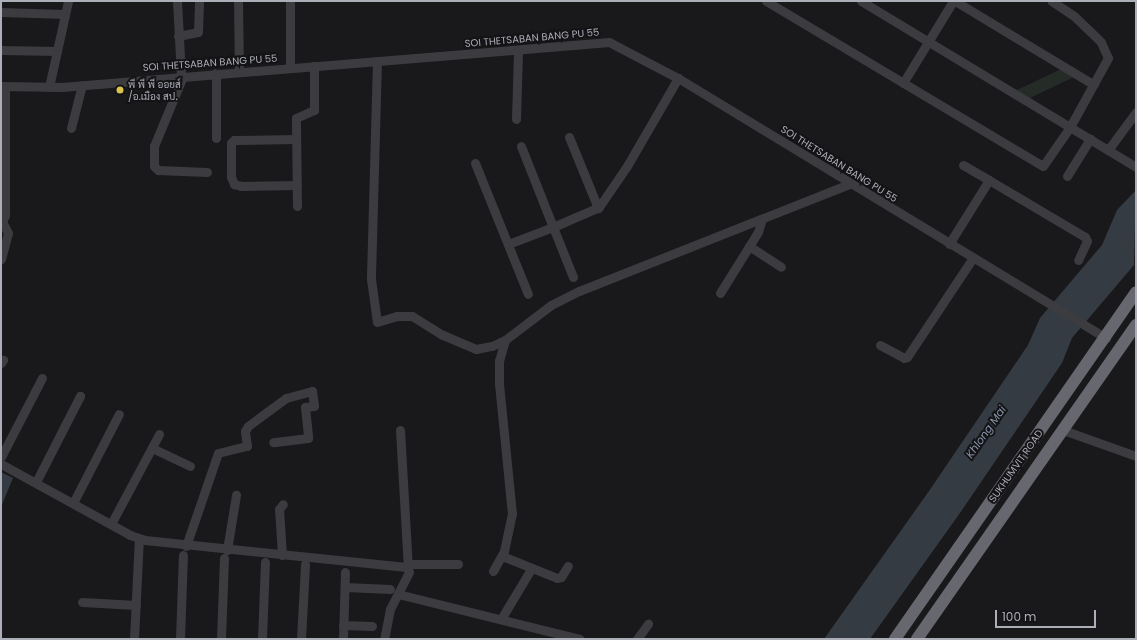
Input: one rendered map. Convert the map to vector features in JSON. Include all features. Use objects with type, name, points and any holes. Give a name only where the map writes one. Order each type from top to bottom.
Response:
[{"type":"highway","name":"SUKHUMVIT ROAD","points":[[895,639],[1106,338],[1136,292]]},
{"type":"highway","name":"SUKHUMVIT ROAD","points":[[918,639],[1136,325]]},
{"type":"highway","points":[[985,509],[1000,520]]},
{"type":"street","points":[[49,87],[68,1]]},
{"type":"street","points":[[177,1],[178,36],[182,76],[154,146],[154,166],[158,170],[207,172]]},
{"type":"street","points":[[178,36],[198,32],[199,1]]},
{"type":"street","points":[[238,1],[239,72]]},
{"type":"street","points":[[290,1],[290,68]]},
{"type":"street","points":[[766,1],[1040,166],[1048,162],[1107,62],[1105,48],[1074,16],[1052,1]]},
{"type":"street","points":[[861,1],[1136,167]]},
{"type":"street","points":[[903,83],[954,1],[1094,85]]},
{"type":"street","points":[[1,12],[65,14]]},
{"type":"street","name":"SOI THETSABAN BANG PU 55","points":[[3,87],[82,85],[609,42],[678,78],[972,259],[1049,303],[1106,338]]},
{"type":"street","points":[[1,50],[57,51]]},
{"type":"street","points":[[516,119],[518,50]]},
{"type":"street","points":[[377,61],[371,279],[377,322],[397,316],[412,316],[443,335],[476,349],[492,346],[504,340],[564,298],[849,184]]},
{"type":"street","points":[[297,206],[296,118],[314,110],[314,66]]},
{"type":"street","points":[[216,73],[216,138]]},
{"type":"street","points":[[508,244],[598,208],[627,166],[678,78]]},
{"type":"street","points":[[71,128],[82,85]]},
{"type":"street","points":[[1,259],[8,234],[2,224],[3,87]]},
{"type":"street","points":[[1108,150],[1136,112]]},
{"type":"street","points":[[568,137],[598,208]]},
{"type":"street","points":[[296,139],[234,140],[231,144],[231,177],[237,185],[297,185]]},
{"type":"street","points":[[1067,176],[1090,139]]},
{"type":"street","points":[[521,146],[573,278]]},
{"type":"street","points":[[475,163],[528,294]]},
{"type":"street","points":[[963,165],[1085,237],[1087,241],[1078,260]]},
{"type":"street","points":[[949,244],[989,180]]},
{"type":"street","points":[[720,293],[749,246],[762,219]]},
{"type":"street","points":[[749,246],[781,267]]},
{"type":"street","points":[[880,345],[904,358],[907,357],[972,259]]},
{"type":"street","points":[[493,571],[502,556],[512,514],[499,384],[500,361],[504,340]]},
{"type":"street","points":[[1,457],[42,378]]},
{"type":"street","points":[[186,546],[218,454],[247,446],[245,431],[248,426],[286,398],[312,391],[314,406],[305,407],[308,438],[274,442]]},
{"type":"street","points":[[36,482],[80,396]]},
{"type":"street","points":[[73,503],[119,414]]},
{"type":"street","points":[[384,639],[387,618],[399,593],[409,566],[400,430]]},
{"type":"street","points":[[1063,430],[1136,456]]},
{"type":"street","points":[[111,524],[159,434]]},
{"type":"street","points":[[152,448],[190,466]]},
{"type":"street","points":[[1,464],[139,538],[226,554],[282,555],[404,566],[458,564]]},
{"type":"street","points":[[221,639],[226,554],[236,495]]},
{"type":"street","points":[[282,555],[279,509],[283,504]]},
{"type":"street","points":[[134,639],[139,538]]},
{"type":"street","points":[[180,639],[183,555]]},
{"type":"street","points":[[502,556],[531,569],[559,578],[568,566]]},
{"type":"street","points":[[262,639],[265,562]]},
{"type":"street","points":[[301,639],[305,564]]},
{"type":"street","points":[[501,619],[531,569]]},
{"type":"street","points":[[343,639],[345,572]]},
{"type":"street","points":[[345,587],[399,593],[580,639]]},
{"type":"street","points":[[82,602],[136,605]]},
{"type":"street","points":[[637,639],[648,624]]},
{"type":"street","points":[[343,625],[372,626]]},
{"type":"shaded area","points":[[1063,68],[1076,76],[1026,100],[1013,92]]},
{"type":"water","name":"Khlong Mai","points":[[1136,190],[1134,265],[1072,338],[1062,363],[960,513],[870,639],[824,639],[929,491],[1028,345],[1040,318],[1102,245],[1117,210]]},
{"type":"water","points":[[1,472],[13,478],[1,507]]},
{"type":"place","name":"พี พี พี ออยส์ /อ.เมือง สป.","points":[[120,90]]}]
